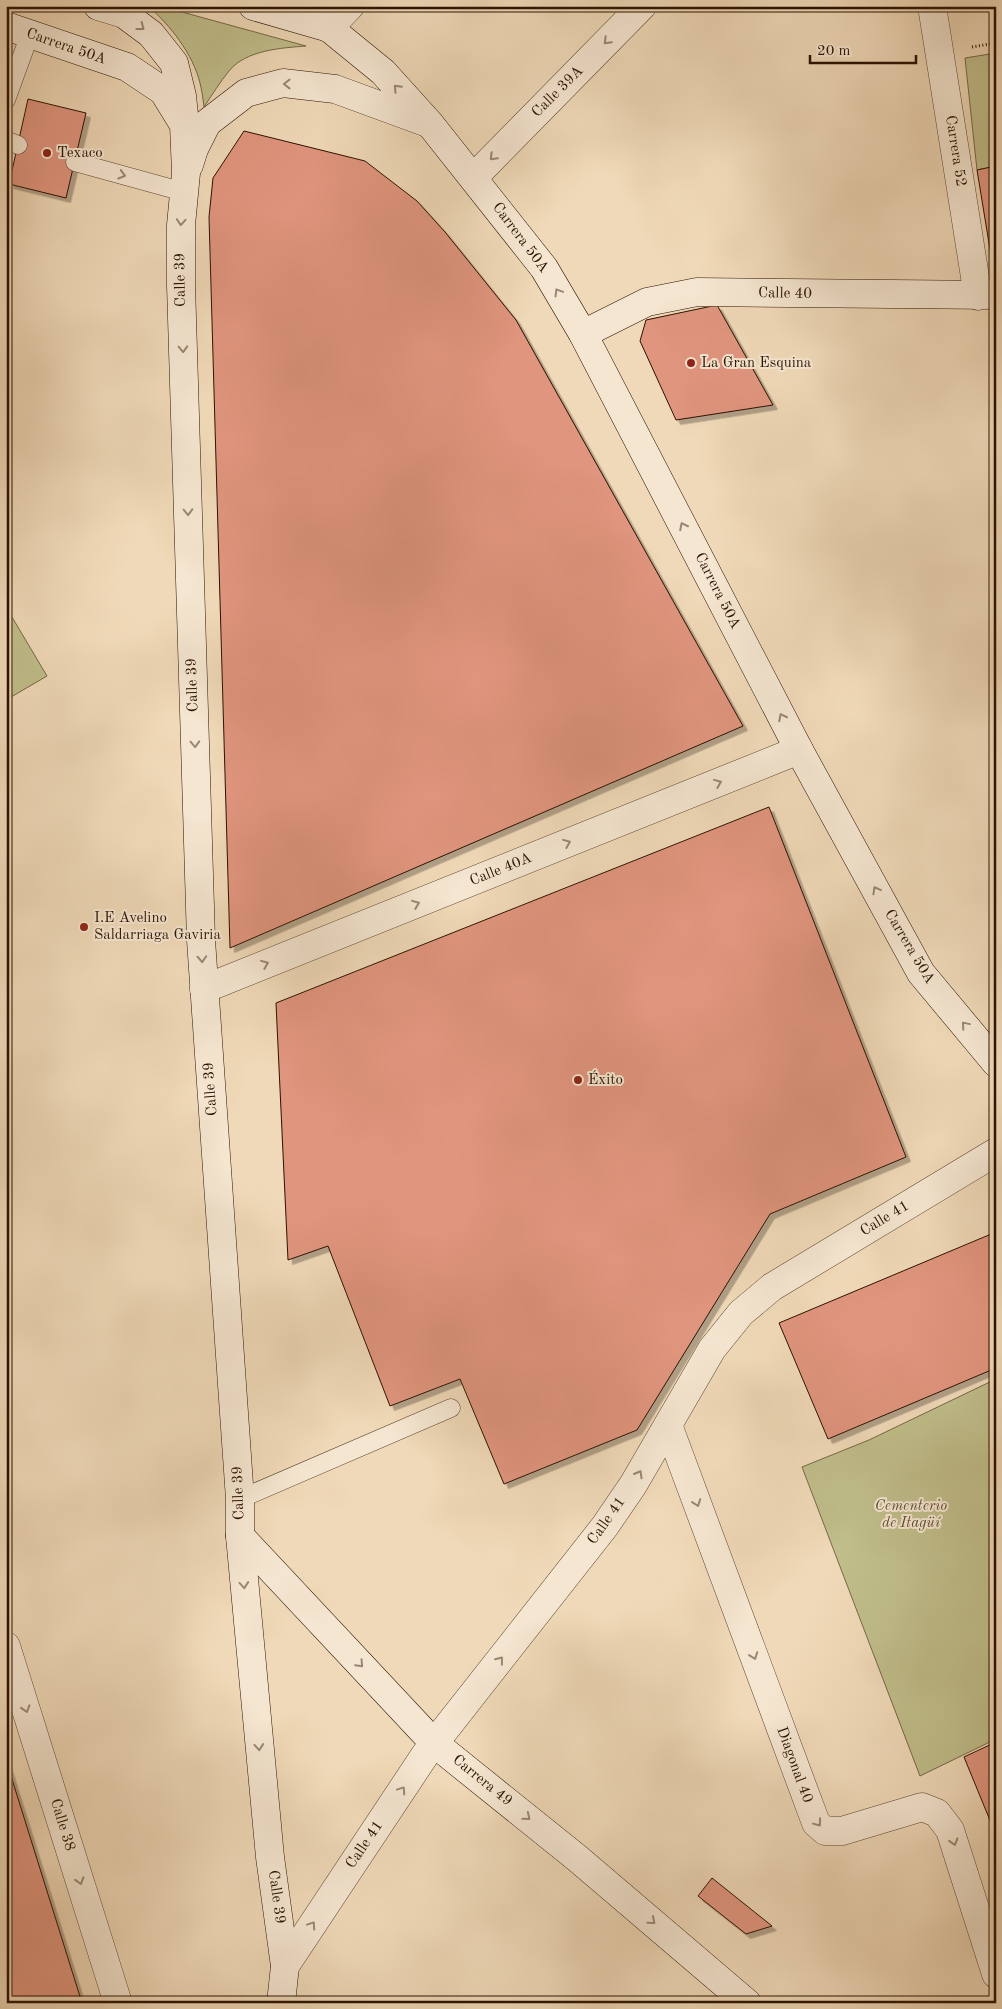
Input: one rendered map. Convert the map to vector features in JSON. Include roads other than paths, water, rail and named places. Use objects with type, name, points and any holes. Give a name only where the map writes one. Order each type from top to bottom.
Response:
[{"type":"street","points":[[98,6],[124,14],[151,34],[174,63],[182,96],[184,125]]},
{"type":"street","points":[[253,6],[326,17],[350,6]]},
{"type":"street","name":"Carrera 50A","points":[[306,6],[326,17],[383,72],[474,177],[544,268],[583,334],[799,750],[921,973],[996,1063]]},
{"type":"street","name":"Calle 39A","points":[[474,177],[642,6]]},
{"type":"street","name":"Carrera 52","points":[[932,6],[987,296]]},
{"type":"street","name":"Carrera 50A","points":[[18,30],[127,67]]},
{"type":"street","name":"Calle 39","points":[[127,67],[163,91],[184,125],[185,182],[181,225],[181,285],[204,989],[240,1499],[240,1536],[270,1857],[285,1966],[281,2003]]},
{"type":"street","name":"Calle 39","points":[[185,182],[194,149],[207,123],[246,93],[283,83],[335,89],[430,124]]},
{"type":"street","name":"Calle 40","points":[[583,334],[647,302],[697,292],[987,296]]},
{"type":"street","name":"Calle 40A","points":[[204,989],[799,750]]},
{"type":"street","name":"Calle 41","points":[[285,1966],[434,1743],[605,1526],[633,1485],[712,1349],[741,1313],[766,1292],[996,1152]]},
{"type":"street","name":"Diagonal 40","points":[[668,1425],[816,1823],[825,1831],[842,1831],[922,1807],[938,1813],[950,1830],[996,1974]]},
{"type":"street","name":"Carrera 49","points":[[240,1536],[434,1743],[577,1858],[747,2003]]},
{"type":"street","name":"Calle 38","points":[[6,1646],[118,2003]]},
{"type":"lane","points":[[6,100],[18,30]]},
{"type":"lane","points":[[75,162],[185,182]]},
{"type":"lane","points":[[240,1499],[451,1408]]},
{"type":"place","name":"Texaco","points":[[47,153]]},
{"type":"place","name":"La Gran Esquina","points":[[691,363]]},
{"type":"place","name":"I.E Avelino Saldarriaga Gaviria","points":[[84,927]]},
{"type":"place","name":"Éxito","points":[[578,1080]]},
{"type":"park label","name":"Cementerio de Itagüí","points":[[911,1514]]}]
